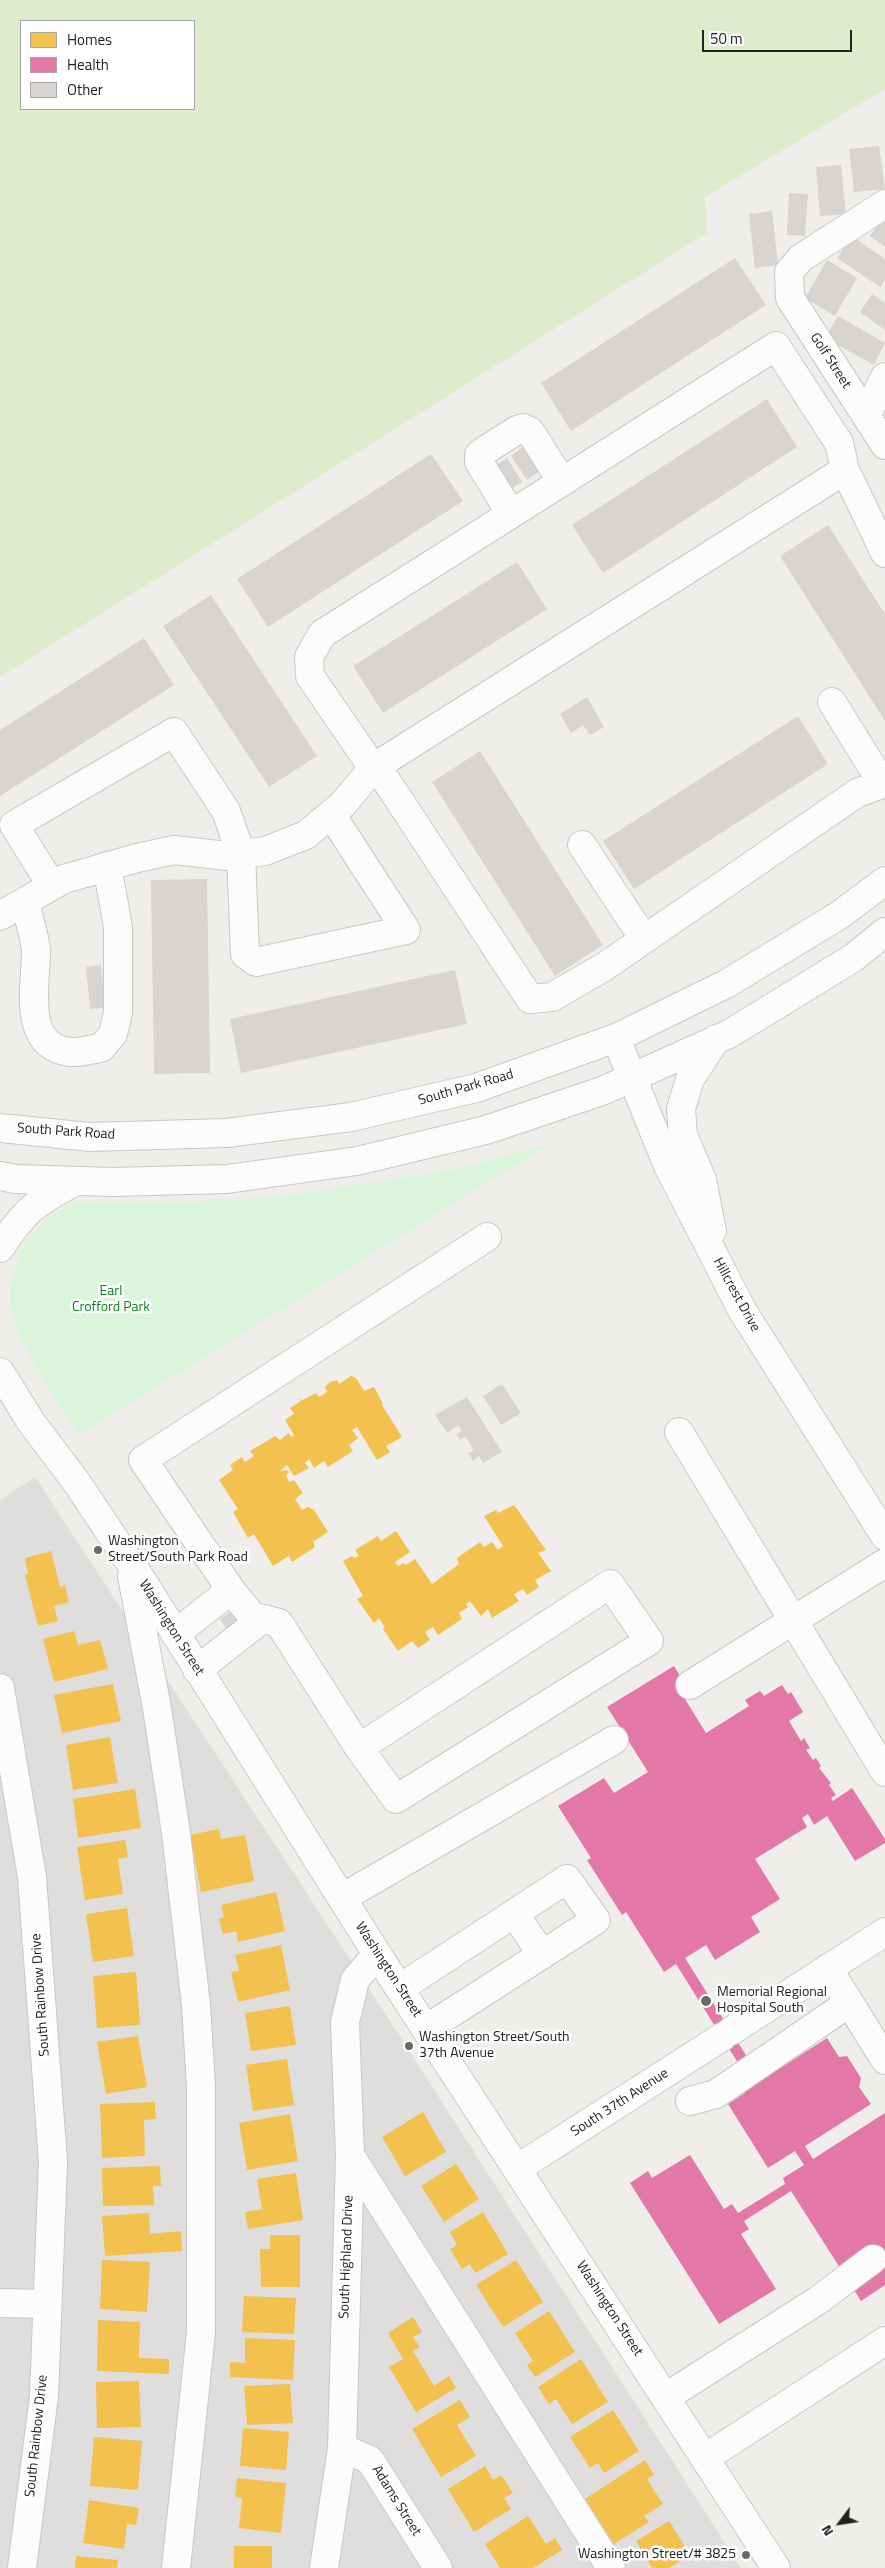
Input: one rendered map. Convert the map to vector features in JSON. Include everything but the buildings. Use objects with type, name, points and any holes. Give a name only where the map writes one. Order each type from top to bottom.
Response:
[{"type":"street","name":"Golf Street","points":[[885,204],[800,258],[789,272],[790,298],[885,445]]},
{"type":"street","points":[[885,553],[845,470],[839,443],[776,346],[322,634],[310,657],[310,676],[374,766],[530,999],[552,997],[604,967],[857,792],[885,783]]},
{"type":"street","points":[[866,416],[885,377]]},
{"type":"street","points":[[511,514],[479,462],[479,455],[517,430],[523,428],[530,431],[562,482]]},
{"type":"street","points":[[0,916],[64,879],[107,866],[174,850],[227,856],[265,851],[306,835],[343,804],[374,766],[845,470]]},
{"type":"street","points":[[832,702],[877,775],[885,778]]},
{"type":"street","points":[[52,886],[14,825],[174,732],[226,811],[241,854],[245,954],[256,962],[406,930],[331,814]]},
{"type":"street","points":[[582,845],[644,939]]},
{"type":"street","points":[[24,902],[36,949],[34,1008],[40,1035],[56,1048],[71,1052],[101,1048],[112,1034],[118,1013],[118,927],[107,866]]},
{"type":"street","name":"South Park Road","points":[[0,1128],[90,1137],[216,1133],[351,1117],[476,1088],[616,1038],[726,984],[838,916],[885,881]]},
{"type":"street","points":[[0,1176],[15,1179],[113,1182],[227,1179],[357,1161],[486,1130],[602,1091],[716,1039],[853,958],[885,932]]},
{"type":"street","name":"Hillcrest Drive","points":[[616,1038],[668,1166],[742,1310],[885,1536]]},
{"type":"street","points":[[716,1039],[690,1079],[681,1109],[683,1135],[702,1180],[720,1267]]},
{"type":"street","points":[[0,1248],[23,1214],[41,1200],[78,1180]]},
{"type":"street","points":[[359,1748],[610,1584],[649,1641],[396,1799],[359,1748],[278,1623],[252,1616],[231,1590],[143,1460],[487,1237]]},
{"type":"street","name":"Washington Street","points":[[0,1372],[27,1415],[77,1483],[129,1562],[377,1954],[518,2168],[776,2568]]},
{"type":"street","points":[[679,1432],[885,1772]]},
{"type":"street","points":[[129,1562],[170,1789],[192,1970],[201,2087],[201,2332],[176,2568]]},
{"type":"street","points":[[690,1685],[885,1563]]},
{"type":"street","points":[[175,1634],[231,1590]]},
{"type":"street","points":[[198,1670],[262,1619]]},
{"type":"street","name":"South Rainbow Drive","points":[[0,1688],[5,1738],[32,1877],[52,2162],[44,2396],[22,2568]]},
{"type":"street","points":[[342,1898],[614,1740]]},
{"type":"street","points":[[400,1988],[567,1878],[596,1920],[426,2029]]},
{"type":"street","points":[[515,1914],[542,1955]]},
{"type":"street","name":"South 37th Avenue","points":[[518,2168],[885,1932]]},
{"type":"street","name":"South Highland Drive","points":[[324,2568],[342,2448],[350,2155],[345,2022],[355,1980],[377,1954]]},
{"type":"street","points":[[828,1968],[885,2060]]},
{"type":"street","points":[[690,2101],[716,2094],[849,2003]]},
{"type":"street","points":[[350,2155],[611,2568]]},
{"type":"street","points":[[666,2397],[817,2300],[873,2259]]},
{"type":"street","points":[[0,2303],[47,2304]]},
{"type":"street","points":[[705,2458],[885,2341]]},
{"type":"street","name":"Adams Street","points":[[342,2448],[370,2460],[438,2568]]},
{"type":"shaded area","points":[[35,1477],[379,2004],[741,2568],[0,2568],[0,1500]]},
{"type":"green space","points":[[0,0],[885,0],[885,89],[705,197],[707,233],[0,677]]},
{"type":"green space","name":"Earl Crofford Park","points":[[550,1144],[79,1435],[50,1392],[18,1334],[11,1309],[10,1288],[15,1267],[26,1240],[49,1216],[76,1202],[194,1202],[287,1196],[457,1169]]},
{"type":"place","name":"Washington Street/South Park Road","points":[[98,1550]]},
{"type":"place","name":"Memorial Regional Hospital South","points":[[706,2001]]},
{"type":"place","name":"Washington Street/South 37th Avenue","points":[[409,2046]]},
{"type":"place","name":"Washington Street/# 3825","points":[[746,2555]]}]
